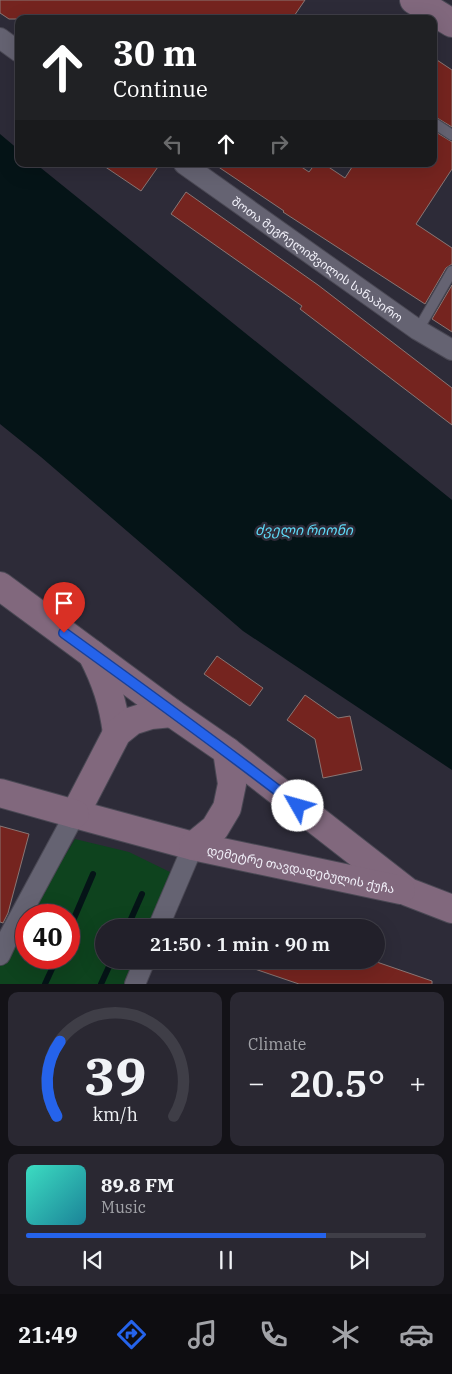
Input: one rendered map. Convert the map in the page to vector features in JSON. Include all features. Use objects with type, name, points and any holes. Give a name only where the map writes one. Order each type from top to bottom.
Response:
[{"type":"street","points":[[414,0],[452,23]]},
{"type":"street","points":[[0,38],[15,49]]},
{"type":"street","name":"შოთა მეგრელიშვილის სანაპირო","points":[[197,167],[418,330],[452,350]]},
{"type":"street","points":[[0,586],[172,713],[227,751],[408,892],[452,909]]},
{"type":"street","points":[[92,653],[104,678],[113,705],[117,733]]},
{"type":"street","points":[[2,944],[75,814],[117,733],[132,721],[151,715],[172,713]]},
{"type":"street","points":[[162,919],[193,846],[215,828],[227,808],[232,784],[227,751]]},
{"type":"street","points":[[0,793],[193,846]]},
{"type":"street","name":"დემეტრე თავდადებულის ქუჩა","points":[[193,846],[408,892]]},
{"type":"street","points":[[135,984],[141,969]]},
{"type":"lane","points":[[437,125],[452,135]]},
{"type":"lane","points":[[418,330],[452,271]]},
{"type":"green space","points":[[75,839],[129,852],[176,875],[157,919],[95,919],[95,969],[136,969],[130,984],[0,984],[0,966],[15,937],[15,969],[80,969],[80,904],[36,904]]},
{"type":"water","name":"ძველი რიონი","points":[[0,134],[15,147],[15,167],[40,167],[452,500],[452,770],[243,631],[0,424]]},
{"type":"building","points":[[0,0],[305,0],[295,15],[15,15],[15,19],[9,19],[0,13]]},
{"type":"building","points":[[437,60],[452,70],[452,127],[437,118]]},
{"type":"building","points":[[437,133],[452,142],[452,169],[416,224],[452,248],[452,264],[446,268],[425,304],[283,212],[218,167],[302,167],[309,172],[313,167],[328,167],[345,178],[352,167],[437,167]]},
{"type":"building","points":[[105,167],[158,167],[141,191]]},
{"type":"building","points":[[186,192],[318,285],[452,388],[452,425],[300,309],[302,306],[171,214]]},
{"type":"building","points":[[452,285],[452,332],[432,319]]},
{"type":"building","points":[[217,656],[263,688],[250,706],[204,674]]},
{"type":"building","points":[[305,695],[338,718],[350,716],[362,770],[323,778],[315,739],[287,720]]},
{"type":"building","points":[[0,826],[29,834],[8,913],[3,923],[0,922]]},
{"type":"building","points":[[385,965],[432,981],[432,984],[299,984],[255,969],[385,969]]},
{"type":"waterway","points":[[80,904],[93,874]]},
{"type":"waterway","points":[[131,919],[142,894]]},
{"type":"waterway","points":[[45,984],[52,969]]},
{"type":"waterway","points":[[101,984],[108,969]]},
{"type":"route","points":[[64,633],[227,751],[298,806]]}]
